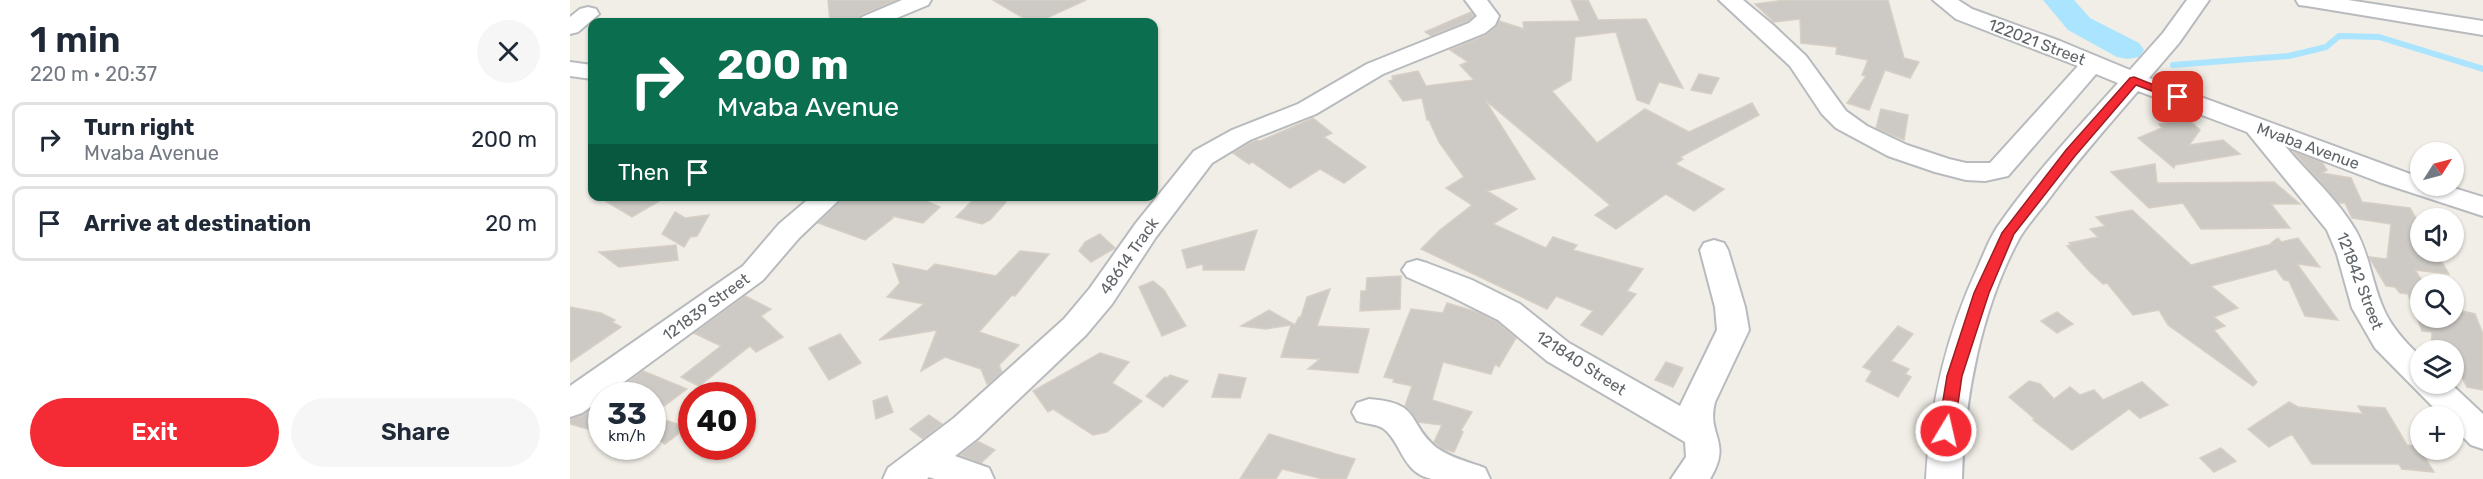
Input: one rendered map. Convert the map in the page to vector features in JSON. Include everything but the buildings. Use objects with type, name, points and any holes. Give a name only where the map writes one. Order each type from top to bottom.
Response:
[{"type":"street","points":[[879,18],[920,0]]},
{"type":"street","points":[[920,18],[926,0]]},
{"type":"street","name":"48614 Track","points":[[914,470],[990,406],[1081,320],[1101,296],[1146,230],[1203,157],[1241,135],[1307,109],[1375,69],[1478,28],[1488,16],[1476,0]]},
{"type":"street","points":[[1730,0],[1800,63],[1843,122],[1867,137],[1962,172],[1991,174],[1999,170],[2092,64]]},
{"type":"street","name":"122021 Street","points":[[1944,0],[1964,14],[2134,81]]},
{"type":"street","points":[[1944,479],[1946,431],[1955,376],[1981,293],[2008,233],[2070,153],[2171,38],[2198,0]]},
{"type":"street","points":[[2307,0],[2483,28]]},
{"type":"street","points":[[570,69],[588,71]]},
{"type":"street","name":"Mvaba Avenue","points":[[2134,81],[2398,179],[2483,207]]},
{"type":"street","name":"121842 Street","points":[[2257,128],[2280,159],[2330,212],[2357,265],[2363,295],[2373,322],[2384,340],[2410,365]]},
{"type":"street","name":"121839 Street","points":[[570,404],[753,273],[789,231],[824,201]]},
{"type":"street","points":[[1689,479],[1699,468],[1706,454],[1698,433],[1695,413],[1698,402],[1733,330],[1730,307],[1714,250]]},
{"type":"street","name":"121840 Street","points":[[1417,270],[1461,288],[1509,312],[1558,352],[1698,433]]},
{"type":"street","points":[[2440,394],[2483,435]]},
{"type":"street","points":[[1369,412],[1383,412],[1391,415],[1398,420],[1422,456],[1472,479]]},
{"type":"street","points":[[914,470],[976,479]]},
{"type":"waterway","points":[[2058,0],[2079,24],[2128,50]]},
{"type":"waterway","points":[[2173,65],[2289,56],[2326,47],[2339,36],[2379,37],[2483,69]]},
{"type":"route","points":[[1946,431],[1955,376],[1981,293],[2008,233],[2070,153],[2134,81],[2178,97]]}]
